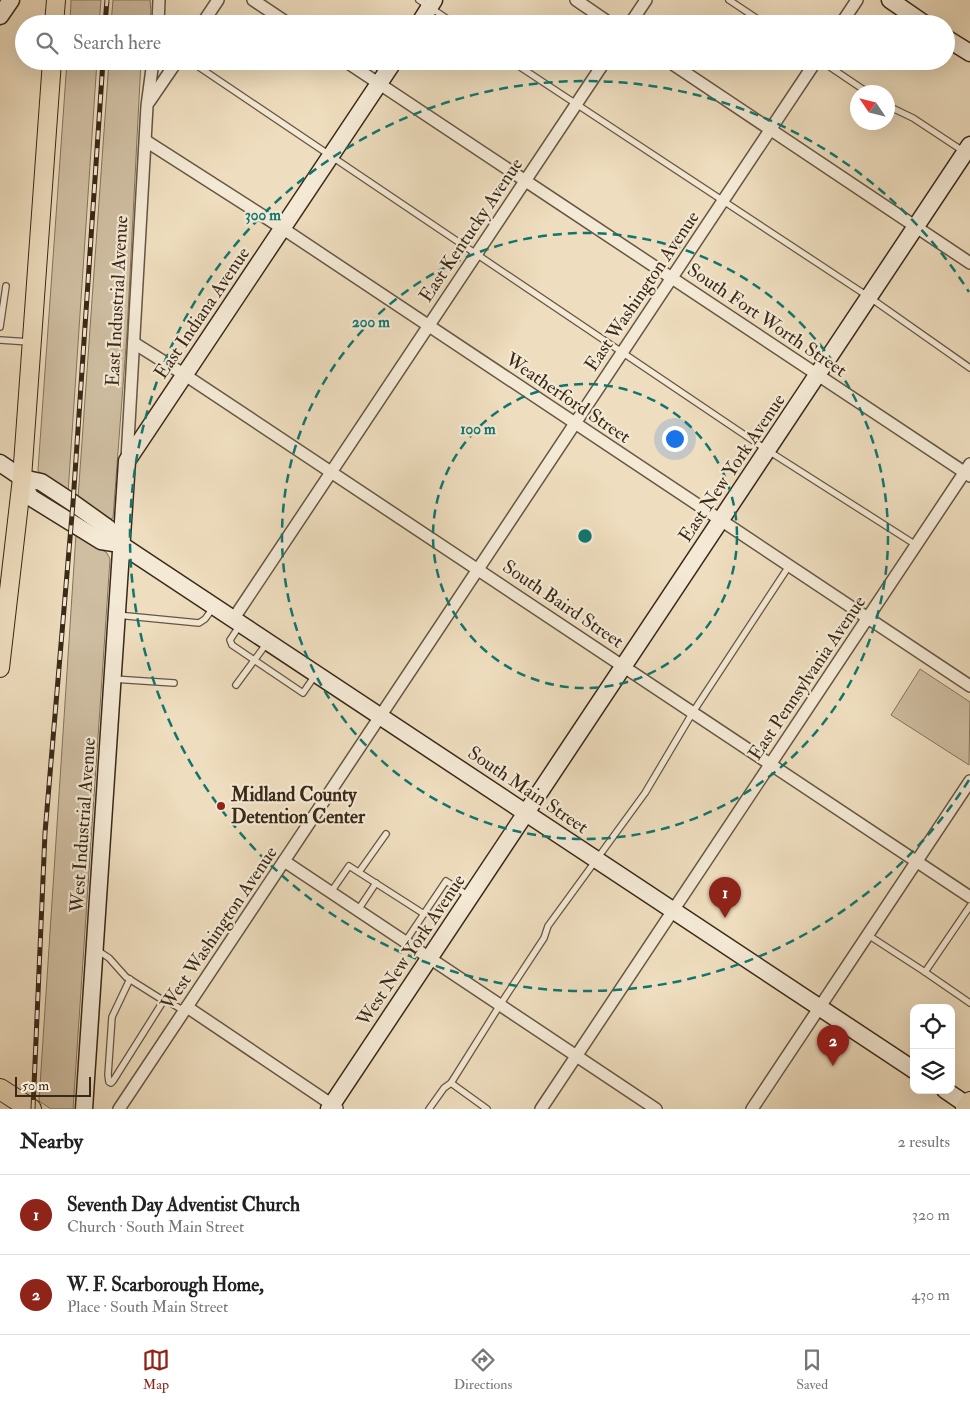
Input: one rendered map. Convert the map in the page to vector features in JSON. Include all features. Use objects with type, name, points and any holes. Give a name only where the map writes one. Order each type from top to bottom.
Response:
[{"type":"highway","points":[[0,1089],[31,1109]]},
{"type":"highway","points":[[0,1104],[8,1109]]},
{"type":"main road","points":[[55,15],[56,0]]},
{"type":"main road","points":[[0,668],[22,478],[51,70]]},
{"type":"street","points":[[158,15],[159,0]]},
{"type":"street","points":[[208,15],[218,0]]},
{"type":"street","points":[[253,0],[276,15]]},
{"type":"street","points":[[576,0],[598,15]]},
{"type":"street","points":[[636,15],[646,0]]},
{"type":"street","points":[[847,15],[857,0]]},
{"type":"street","points":[[890,0],[912,15]]},
{"type":"street","points":[[0,16],[9,1]]},
{"type":"street","points":[[423,15],[428,2]]},
{"type":"street","points":[[955,44],[970,53]]},
{"type":"street","name":"East Industrial Avenue","points":[[120,544],[127,461],[147,106],[152,70]]},
{"type":"street","points":[[147,106],[171,70]]},
{"type":"street","name":"South Fort Worth Street","points":[[358,70],[817,375],[968,471]]},
{"type":"street","name":"East Indiana Avenue","points":[[127,461],[388,70]]},
{"type":"street","name":"East Kentucky Avenue","points":[[237,621],[332,472],[599,70]]},
{"type":"street","points":[[681,70],[970,262]]},
{"type":"street","name":"East Washington Avenue","points":[[380,716],[810,70]]},
{"type":"street","name":"Weatherford Street","points":[[146,141],[282,228],[970,686]]},
{"type":"street","name":"East New York Avenue","points":[[527,813],[967,149]]},
{"type":"street","name":"South Baird Street","points":[[134,343],[332,472],[970,897]]},
{"type":"street","name":"South Main Street","points":[[0,463],[22,478],[30,497],[100,540],[120,544],[910,1067]]},
{"type":"street","name":"East Pennsylvania Avenue","points":[[541,1109],[968,471]]},
{"type":"street","name":"West Industrial Avenue","points":[[84,1109],[113,679],[120,544]]},
{"type":"street","name":"West Washington Avenue","points":[[119,1109],[380,716]]},
{"type":"street","points":[[752,1109],[970,781]]},
{"type":"street","name":"West New York Avenue","points":[[333,1108],[527,813]]},
{"type":"street","points":[[284,861],[656,1109]]},
{"type":"street","points":[[186,1009],[333,1108]]},
{"type":"street","points":[[951,1094],[968,1106]]},
{"type":"lane","points":[[729,0],[752,15]]},
{"type":"lane","points":[[428,2],[443,15]]},
{"type":"lane","points":[[204,70],[476,255],[623,351],[768,450],[916,546]]},
{"type":"lane","points":[[525,70],[869,297],[970,368]]},
{"type":"lane","points":[[834,70],[857,85]]},
{"type":"lane","points":[[895,109],[967,149]]},
{"type":"lane","points":[[0,328],[6,286]]},
{"type":"lane","points":[[0,340],[31,342]]},
{"type":"lane","points":[[429,1109],[444,1088],[451,1083],[544,938],[548,926],[645,793],[693,712],[789,566]]},
{"type":"lane","points":[[117,615],[199,623],[205,619],[214,606]]},
{"type":"lane","points":[[237,621],[230,640],[232,645],[303,693],[317,673]]},
{"type":"lane","points":[[236,686],[268,641]]},
{"type":"lane","points":[[113,679],[174,683]]},
{"type":"lane","points":[[359,872],[386,834]]},
{"type":"lane","points":[[331,892],[349,866],[424,914]]},
{"type":"lane","points":[[405,942],[446,881],[470,897]]},
{"type":"lane","points":[[358,910],[376,884]]},
{"type":"lane","points":[[925,972],[970,906]]},
{"type":"lane","points":[[868,935],[970,1003]]},
{"type":"lane","points":[[95,949],[109,958],[130,979],[164,1000],[186,1009]]},
{"type":"lane","points":[[130,979],[112,1017],[109,1082],[111,1083],[164,1000]]},
{"type":"lane","points":[[451,1083],[487,1109]]},
{"type":"shaded area","points":[[71,0],[101,0],[100,15],[70,15]]},
{"type":"shaded area","points":[[113,0],[150,0],[150,15],[112,15]]},
{"type":"shaded area","points":[[66,70],[96,70],[68,493],[41,475],[38,470]]},
{"type":"shaded area","points":[[108,70],[141,70],[127,333],[113,518],[108,520],[78,498]]},
{"type":"shaded area","points":[[76,534],[107,553],[110,559],[73,1109],[51,1109],[39,1101]]},
{"type":"shaded area","points":[[920,669],[970,702],[969,765],[891,715]]},
{"type":"railway","points":[[106,15],[107,0]]},
{"type":"railway","points":[[33,1109],[45,833],[73,503],[102,70]]},
{"type":"place","name":"Midland County Detention Center","points":[[221,806]]},
{"type":"place","name":"Seventh Day Adventist Church","points":[[725,918]]},
{"type":"place","name":"W. F. Scarborough Home,","points":[[833,1066]]}]
